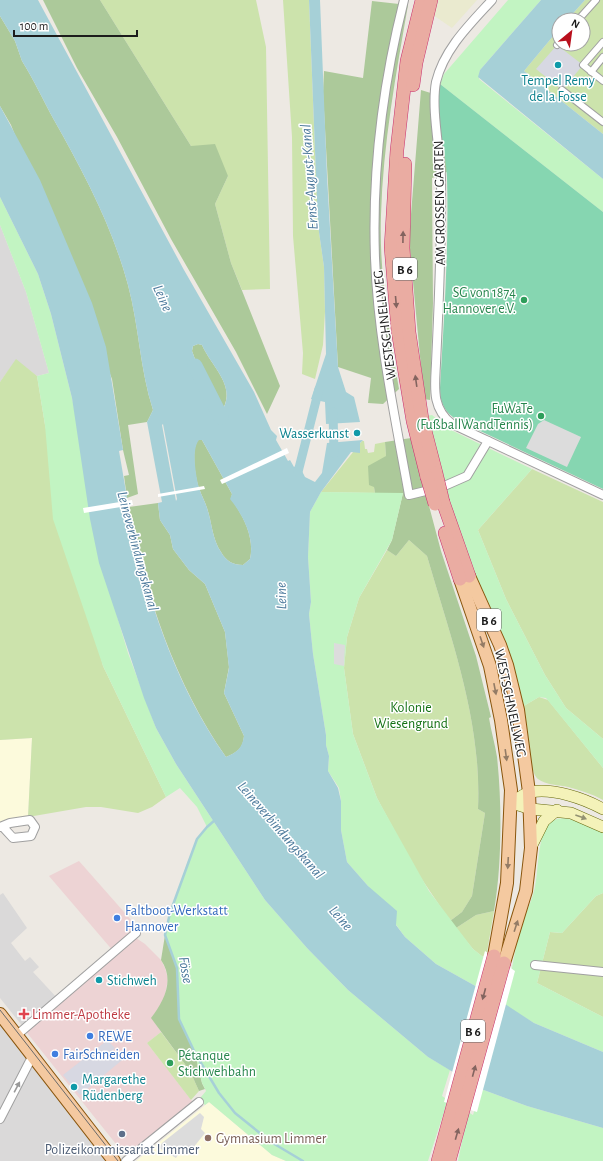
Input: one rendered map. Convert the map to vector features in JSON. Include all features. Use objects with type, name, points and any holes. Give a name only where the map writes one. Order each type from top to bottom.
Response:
[{"type":"highway","name":"WESTSCHNELLWEG","points":[[422,0],[407,61],[397,150],[391,247],[398,331],[413,421],[464,578]]},
{"type":"highway","name":"WESTSCHNELLWEG","points":[[431,0],[416,63],[405,148],[403,248],[409,332],[431,475]]},
{"type":"highway","name":"WESTSCHNELLWEG","points":[[447,1161],[456,1108],[499,960]]},
{"type":"highway","points":[[431,1161],[456,1108]]},
{"type":"main road","name":"WESTSCHNELLWEG","points":[[464,578],[500,645],[517,706],[531,809],[531,848],[526,891],[499,960]]},
{"type":"main road","name":"WESTSCHNELLWEG","points":[[464,578],[490,666],[500,716],[512,803],[507,883],[499,960]]},
{"type":"main road","points":[[526,768],[532,783],[541,790],[578,799],[603,809]]},
{"type":"main road","points":[[512,803],[529,792],[548,792]]},
{"type":"main road","points":[[512,803],[531,809],[557,810],[585,818],[603,827]]},
{"type":"main road","points":[[531,848],[544,821],[557,810]]},
{"type":"main road","points":[[0,1014],[114,1161]]},
{"type":"street","points":[[404,0],[395,34],[384,95],[376,182],[375,258],[380,319],[409,495],[442,487],[467,476],[488,441]]},
{"type":"street","name":"AM GROSSEN GARTEN","points":[[492,0],[451,49],[439,73],[435,98],[442,241],[435,398],[437,407],[444,418],[452,424],[603,495]]},
{"type":"street","points":[[585,12],[596,0]]},
{"type":"street","points":[[602,79],[590,72],[583,65],[603,42]]},
{"type":"street","points":[[590,72],[603,57]]},
{"type":"street","points":[[562,90],[603,122]]},
{"type":"street","points":[[17,1035],[136,933]]},
{"type":"street","points":[[535,965],[603,972]]},
{"type":"street","points":[[0,1119],[33,1055]]},
{"type":"street","points":[[126,1161],[199,1102]]},
{"type":"shaded area","points":[[551,52],[566,52],[583,65],[562,90],[536,69]]},
{"type":"shaded area","points":[[0,225],[26,292],[49,373],[37,376],[16,360],[0,382]]},
{"type":"shaded area","points":[[544,420],[581,437],[567,467],[526,448],[538,424]]},
{"type":"shaded area","points":[[334,643],[345,645],[344,666],[334,664]]},
{"type":"shaded area","points":[[32,738],[28,817],[0,826],[0,740]]},
{"type":"shaded area","points":[[79,861],[139,929],[114,952],[49,876]]},
{"type":"shaded area","points":[[3,893],[27,928],[11,943],[25,961],[30,957],[39,967],[33,972],[58,999],[24,1028],[0,998],[0,895]]},
{"type":"shaded area","points":[[133,936],[145,944],[161,960],[168,979],[164,1000],[152,1018],[161,1032],[147,1043],[195,1105],[128,1159],[24,1029]]},
{"type":"shaded area","points":[[0,1016],[114,1161],[0,1161]]},
{"type":"shaded area","points":[[114,1035],[117,1036],[110,1043],[115,1048],[111,1052],[117,1057],[122,1052],[127,1056],[80,1095],[63,1075]]},
{"type":"shaded area","name":"Gymnasium Limmer","points":[[209,1102],[272,1155],[286,1161],[136,1161]]},
{"type":"shaded area","points":[[200,1113],[204,1117],[201,1129],[205,1133],[189,1153],[186,1150],[182,1155],[179,1153],[176,1158],[159,1148],[162,1143]]},
{"type":"green space","points":[[43,0],[100,0],[191,146],[215,144],[228,176],[215,204],[231,263],[280,386],[267,414],[236,352],[171,239],[117,137],[77,68]]},
{"type":"green space","points":[[100,0],[256,0],[266,47],[270,289],[242,290],[231,263],[215,204],[228,176],[191,146]]},
{"type":"green space","points":[[283,0],[309,0],[318,225],[324,267],[325,312],[323,345],[315,379],[302,374],[303,353],[293,236],[292,137]]},
{"type":"green space","points":[[438,0],[477,0],[452,28],[433,15]]},
{"type":"green space","points":[[508,0],[541,0],[480,70],[479,79],[603,179],[603,212],[440,84],[444,74]]},
{"type":"green space","points":[[585,0],[603,0],[603,134],[524,71],[551,39],[551,52],[591,52],[591,12],[574,12]]},
{"type":"green space","points":[[372,1],[408,5],[387,136],[381,215],[383,280],[388,324],[399,389],[383,404],[368,403],[371,378],[338,367],[323,92],[324,71],[363,78]]},
{"type":"green space","points":[[0,16],[15,41],[22,61],[31,75],[96,200],[114,242],[128,285],[135,316],[145,379],[153,410],[147,422],[128,425],[138,494],[127,498],[124,476],[129,475],[123,450],[112,379],[11,125],[0,106]]},
{"type":"green space","name":"SG von 1874 Hannover e.V.","points":[[440,84],[603,212],[603,489],[459,421],[450,415],[444,408],[440,388],[446,283],[447,178],[438,107]]},
{"type":"green space","points":[[421,90],[447,98],[454,169],[432,178],[433,303],[430,400],[424,399],[409,239]]},
{"type":"green space","points":[[0,197],[38,274],[51,314],[72,398],[117,616],[128,653],[156,728],[176,764],[265,900],[307,948],[348,990],[428,1057],[450,1070],[442,1096],[448,1100],[428,1161],[286,1161],[272,1155],[209,1102],[205,1105],[201,1101],[201,1097],[206,1091],[202,1083],[195,1053],[179,1019],[177,968],[165,935],[170,913],[188,861],[197,839],[207,827],[197,807],[180,788],[166,797],[103,666],[53,519],[45,425],[37,376],[49,373],[26,292],[0,225]]},
{"type":"green space","points":[[198,344],[202,345],[221,376],[226,392],[226,400],[223,409],[217,406],[212,400],[200,375],[192,351],[193,346]]},
{"type":"green space","points":[[16,359],[37,376],[45,425],[103,666],[166,797],[152,807],[138,813],[101,807],[86,807],[28,817],[32,738],[0,740],[0,382]]},
{"type":"green space","points":[[432,415],[451,430],[532,469],[478,530],[506,599],[545,675],[566,708],[603,739],[603,768],[546,698],[539,697],[522,707],[453,516],[426,416]]},
{"type":"green space","points":[[411,438],[441,551],[476,656],[491,717],[489,718],[497,757],[500,794],[500,854],[494,911],[476,915],[456,928],[450,921],[462,912],[472,896],[485,813],[478,809],[478,776],[470,712],[455,649],[427,556],[409,540],[396,556],[387,550],[392,540],[403,493],[375,493],[374,487],[369,485],[368,466],[386,456],[385,442]]},
{"type":"green space","points":[[198,440],[202,440],[232,494],[231,499],[244,519],[247,527],[251,543],[251,551],[250,559],[243,565],[233,563],[228,560],[223,555],[216,542],[209,513],[196,477],[194,456]]},
{"type":"green space","points":[[362,441],[364,441],[365,449],[367,449],[368,453],[374,452],[375,444],[385,442],[386,456],[374,487],[375,493],[321,492]]},
{"type":"green space","points":[[532,469],[603,502],[603,739],[566,708],[545,675],[506,599],[478,530]]},
{"type":"green space","points":[[321,492],[403,493],[392,540],[359,598],[347,637],[344,668],[353,734],[377,798],[429,891],[473,949],[510,978],[517,942],[514,941],[533,894],[542,837],[547,827],[554,820],[564,818],[584,824],[603,833],[603,893],[596,896],[562,933],[550,932],[537,983],[603,1017],[603,1052],[534,1023],[488,993],[436,964],[405,937],[368,886],[347,862],[341,830],[341,801],[339,788],[328,771],[329,756],[326,745],[326,735],[313,654],[309,614],[311,602],[308,557],[310,512]]},
{"type":"green space","points":[[158,503],[160,520],[170,535],[173,549],[189,570],[205,584],[225,632],[229,667],[224,693],[244,736],[239,750],[226,757],[208,729],[177,669],[153,605],[144,572],[129,507]]},
{"type":"green space","name":"Kolonie Wiesengrund","points":[[409,540],[427,556],[455,649],[470,712],[475,744],[478,776],[478,809],[485,813],[472,896],[462,912],[450,921],[415,869],[377,798],[353,734],[344,668],[347,637],[359,598],[387,550],[396,556]]},
{"type":"green space","points":[[539,697],[548,700],[603,768],[603,800],[577,789],[538,779],[529,756],[522,707]]},
{"type":"green space","points":[[603,893],[603,1017],[537,983],[550,932],[562,933],[596,896]]},
{"type":"green space","points":[[494,911],[487,952],[483,957],[473,949],[456,928],[476,915]]},
{"type":"green space","points":[[165,935],[177,968],[179,1019],[195,1053],[202,1083],[205,1089],[199,1091],[190,1071],[151,1018],[160,1005],[166,990],[167,975],[161,960]]},
{"type":"green space","points":[[161,1032],[190,1071],[199,1091],[191,1100],[147,1043]]},
{"type":"green space","points":[[481,1089],[527,1106],[603,1128],[603,1161],[458,1161],[468,1112],[473,1115]]},
{"type":"water","name":"Leineverbindungskanal","points":[[0,0],[38,0],[184,270],[254,392],[271,430],[277,436],[276,440],[288,461],[290,460],[294,467],[297,465],[298,460],[303,461],[302,471],[305,477],[315,482],[322,473],[327,443],[363,440],[360,443],[360,453],[351,452],[321,492],[310,512],[308,557],[311,602],[309,614],[313,654],[326,735],[326,745],[329,756],[328,771],[338,788],[341,801],[341,830],[347,862],[368,886],[397,911],[396,925],[405,937],[436,964],[488,993],[534,1023],[603,1052],[603,1128],[527,1106],[481,1089],[428,1057],[348,990],[307,948],[265,900],[176,764],[156,728],[144,698],[99,563],[90,519],[72,398],[51,314],[38,274],[0,197],[0,106],[40,180],[92,303],[106,347],[123,450],[119,451],[128,503],[141,563],[158,622],[181,678],[195,706],[226,757],[238,750],[242,744],[244,736],[224,693],[229,668],[225,632],[205,584],[189,570],[173,549],[170,535],[160,520],[158,503],[162,502],[147,422],[153,410],[145,379],[132,301],[114,242],[96,200],[76,160],[22,61],[15,41],[0,16]],"holes":[[[198,344],[202,345],[221,376],[226,392],[226,400],[223,409],[217,406],[212,400],[200,375],[192,351],[193,346]],[[163,424],[177,499],[176,501]],[[199,440],[202,440],[232,494],[230,499],[247,527],[251,543],[251,551],[250,559],[243,565],[236,564],[228,560],[223,555],[216,542],[209,513],[200,491],[197,477],[195,463],[195,450]]]},
{"type":"water","points":[[309,0],[320,0],[327,176],[338,367],[346,392],[354,397],[360,422],[326,424],[325,402],[311,399],[326,354],[324,267],[318,225]]},
{"type":"water","points":[[541,0],[585,0],[574,12],[551,12],[551,39],[524,71],[603,134],[603,179],[478,77],[480,70]]},
{"type":"pier","points":[[287,448],[289,453],[222,484],[220,480]]},
{"type":"pier","points":[[204,486],[205,489],[158,497],[158,494]]},
{"type":"pier","points":[[132,500],[133,505],[84,513],[83,508]]},
{"type":"pier","points":[[485,951],[515,971],[477,1112],[444,1102]]},
{"type":"waterway","name":"Leine","points":[[195,366],[221,417]]},
{"type":"waterway","name":"Ernst-August-Kanal","points":[[298,472],[319,389]]},
{"type":"waterway","name":"Ernst-August-Kanal","points":[[333,412],[334,453]]},
{"type":"waterway","name":"Fösse","points":[[215,820],[197,839],[170,913],[165,935],[177,968],[179,1019],[195,1053],[219,1093],[235,1113],[271,1142],[303,1161]]},
{"type":"tram line","points":[[0,1010],[118,1161]]},
{"type":"place","name":"Tempel Remy de la Fosse","points":[[558,65]]},
{"type":"place","name":"SG von 1874 Hannover e.V.","points":[[524,300]]},
{"type":"place","name":"FuWaTe (FußballWandTennis)","points":[[541,416]]},
{"type":"place","name":"Wasserkunst","points":[[357,433]]},
{"type":"place","name":"Faltboot-Werkstatt Hannover","points":[[117,918]]},
{"type":"place","name":"Stichweh","points":[[99,980]]},
{"type":"place","name":"Limmer-Apotheke","points":[[24,1014]]},
{"type":"place","name":"REWE","points":[[90,1036]]},
{"type":"place","name":"FairSchneiden","points":[[55,1054]]},
{"type":"place","name":"Pétanque Stichwehbahn","points":[[170,1063]]},
{"type":"place","name":"Margarethe Rüdenberg","points":[[74,1087]]},
{"type":"place","name":"Polizeikommissariat Limmer","points":[[122,1134]]},
{"type":"place","name":"Gymnasium Limmer","points":[[208,1138]]}]
